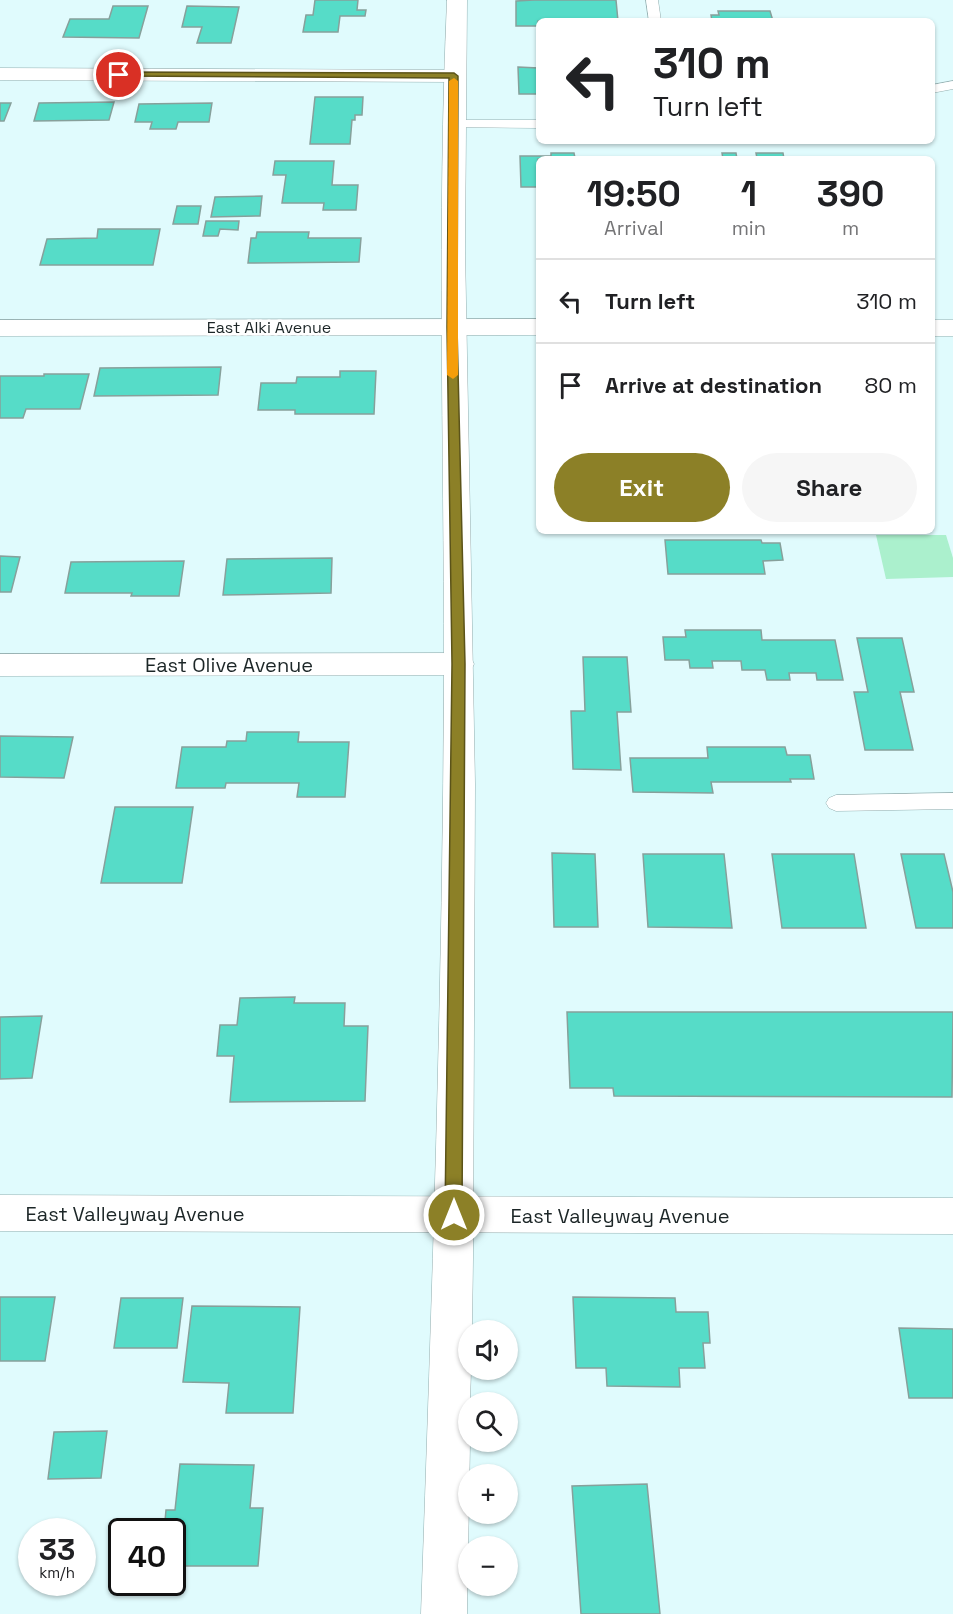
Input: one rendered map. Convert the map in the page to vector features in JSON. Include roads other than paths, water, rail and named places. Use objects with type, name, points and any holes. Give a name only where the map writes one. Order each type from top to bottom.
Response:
[{"type":"street","points":[[444,1614],[454,1215],[459,664],[452,327],[454,76],[457,0]]},
{"type":"street","points":[[0,74],[454,76]]},
{"type":"street","name":"East Alki Avenue","points":[[0,328],[536,327]]},
{"type":"street","points":[[935,328],[953,328]]},
{"type":"street","name":"East Olive Avenue","points":[[0,665],[459,664]]},
{"type":"street","name":"East Valleyway Avenue","points":[[0,1214],[953,1216]]},
{"type":"lane","points":[[652,0],[655,18]]},
{"type":"lane","points":[[935,88],[953,85]]},
{"type":"lane","points":[[454,124],[536,124]]},
{"type":"lane","points":[[836,803],[953,801]]}]
